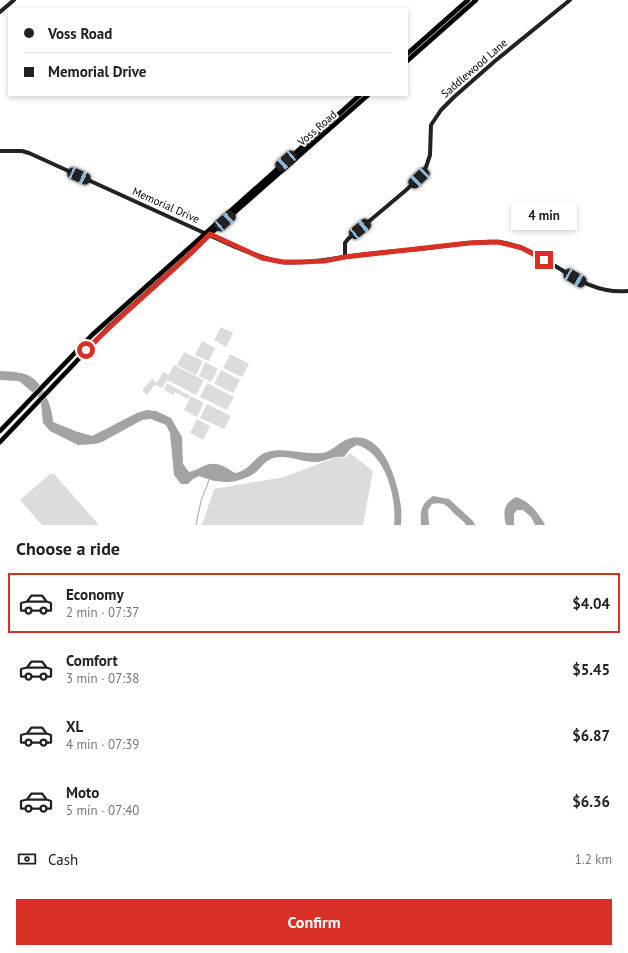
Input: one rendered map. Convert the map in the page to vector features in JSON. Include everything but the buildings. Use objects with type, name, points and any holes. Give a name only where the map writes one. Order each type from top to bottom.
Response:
[{"type":"main road","points":[[444,25],[468,0]]},
{"type":"main road","points":[[408,53],[417,48],[476,0]]},
{"type":"main road","points":[[408,60],[417,48]]},
{"type":"main road","name":"Voss Road","points":[[344,113],[359,96]]},
{"type":"main road","name":"Voss Road","points":[[0,442],[86,350],[156,282],[208,233],[344,113],[367,96]]},
{"type":"main road","name":"Voss Road","points":[[0,431],[82,346],[130,301],[156,282]]},
{"type":"main road","points":[[130,301],[133,306]]},
{"type":"main road","points":[[82,346],[86,350]]},
{"type":"main road","points":[[4,427],[12,429]]},
{"type":"street","points":[[0,12],[14,0]]},
{"type":"street","name":"Saddlewood Lane","points":[[345,257],[346,243],[348,239],[419,178],[426,167],[430,154],[431,125],[441,110],[497,59],[570,0]]},
{"type":"street","name":"Memorial Drive","points":[[0,151],[22,151],[29,153],[262,258],[301,262],[324,261],[345,257],[469,243],[498,242],[510,244],[533,253],[583,283],[601,289],[621,292],[628,291]]},
{"type":"shaded area","points":[[221,327],[233,333],[226,347],[214,340]]},
{"type":"shaded area","points":[[202,341],[215,348],[209,361],[195,355]]},
{"type":"shaded area","points":[[184,352],[203,361],[196,375],[177,365]]},
{"type":"shaded area","points":[[230,354],[249,364],[242,377],[223,368]]},
{"type":"shaded area","points":[[205,362],[218,369],[211,382],[199,376]]},
{"type":"shaded area","points":[[174,365],[204,380],[196,395],[167,380],[162,388],[155,385],[147,395],[142,390],[152,379],[157,383],[163,372],[169,375]]},
{"type":"shaded area","points":[[221,370],[240,380],[233,393],[214,384]]},
{"type":"shaded area","points":[[0,371],[18,372],[30,376],[41,387],[47,399],[53,417],[53,422],[92,436],[137,413],[147,410],[156,411],[171,418],[182,437],[183,464],[189,472],[208,464],[216,464],[235,473],[248,467],[267,452],[280,450],[322,453],[329,451],[347,439],[362,438],[372,442],[381,450],[393,473],[401,507],[401,525],[394,525],[394,503],[388,478],[382,467],[375,457],[367,450],[357,445],[350,449],[344,457],[336,457],[318,462],[309,462],[287,457],[276,457],[266,462],[255,473],[241,480],[220,482],[199,476],[188,484],[181,484],[174,475],[170,433],[166,425],[151,419],[142,420],[102,442],[78,445],[50,431],[43,423],[41,404],[38,397],[19,381],[0,380]]},
{"type":"shaded area","points":[[167,383],[190,396],[188,399],[175,392],[173,395],[164,390]]},
{"type":"shaded area","points":[[207,383],[234,397],[227,410],[200,397]]},
{"type":"shaded area","points":[[191,396],[204,403],[197,417],[184,410]]},
{"type":"shaded area","points":[[207,404],[231,416],[224,429],[200,418]]},
{"type":"shaded area","points":[[197,419],[210,426],[203,440],[190,433]]},
{"type":"shaded area","points":[[350,453],[373,471],[363,525],[202,525],[214,489],[284,477],[337,457],[345,458]]},
{"type":"shaded area","points":[[50,474],[54,474],[99,525],[42,525],[20,500]]},
{"type":"shaded area","points":[[433,496],[449,499],[473,521],[475,525],[466,525],[447,506],[437,503],[432,504],[428,510],[429,525],[421,525],[422,508]]},
{"type":"shaded area","points":[[516,497],[525,501],[533,508],[545,525],[535,525],[531,517],[523,510],[517,510],[514,514],[514,525],[506,525],[504,512],[506,506]]},
{"type":"waterway","points":[[196,525],[201,501],[209,480]]},
{"type":"route","points":[[86,350],[210,234],[262,258],[283,262],[324,261],[345,257],[469,243],[498,242],[522,248],[544,260]]}]
